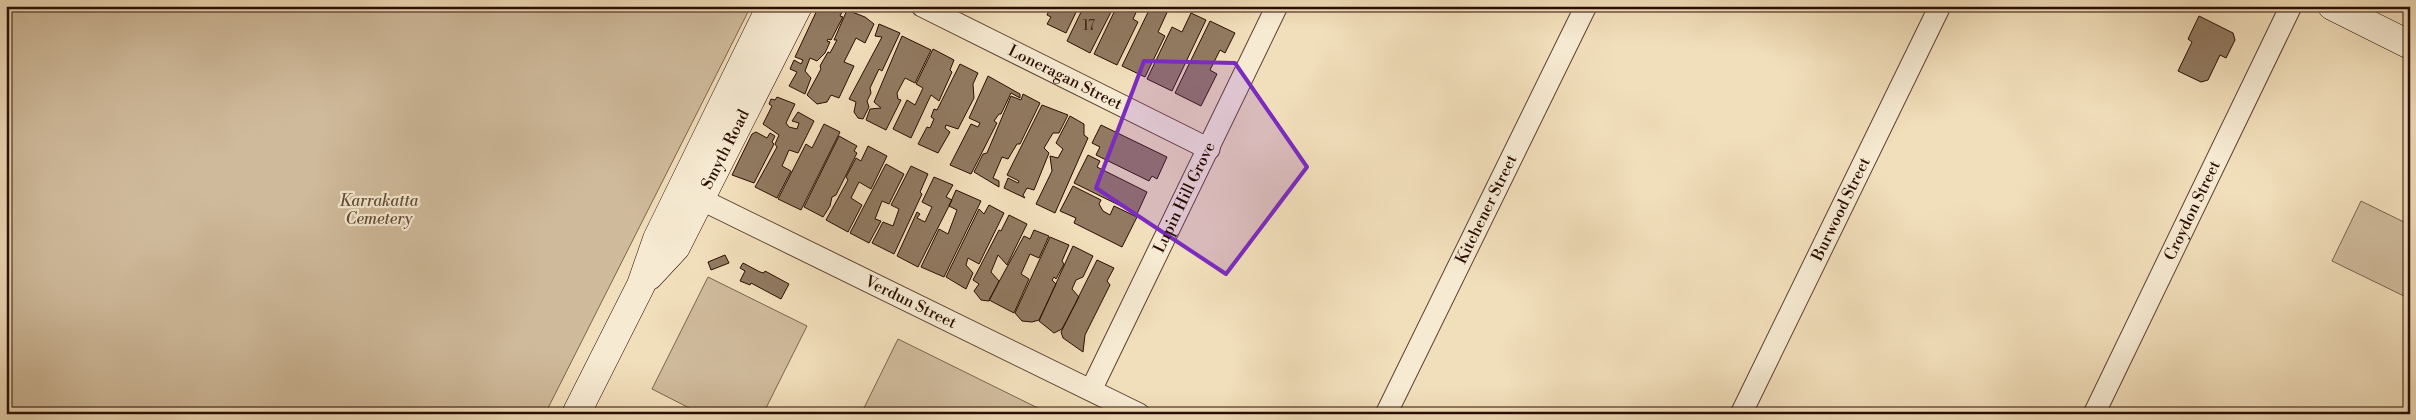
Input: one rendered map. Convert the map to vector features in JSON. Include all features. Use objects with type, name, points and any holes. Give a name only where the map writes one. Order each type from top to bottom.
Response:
[{"type":"main road","name":"Smyth Road","points":[[691,194],[771,6]]},
{"type":"main road","name":"Smyth Road","points":[[576,414],[642,285],[657,238],[691,194],[798,6]]},
{"type":"main road","points":[[2332,6],[2410,45]]},
{"type":"street","name":"Loneragan Street","points":[[922,6],[1208,149]]},
{"type":"street","name":"Lupin Hill Grove","points":[[1091,390],[1277,6]]},
{"type":"street","name":"Kitchener Street","points":[[1386,414],[1586,6]]},
{"type":"street","name":"Burwood Street","points":[[1741,414],[1940,6]]},
{"type":"street","name":"Croydon Street","points":[[2094,414],[2291,6]]},
{"type":"street","name":"Verdun Street","points":[[691,194],[1139,414]]},
{"type":"highlighted area","points":[[1144,61],[1235,63],[1307,167],[1226,274],[1096,188]]},
{"type":"green space","name":"Karrakatta Cemetery","points":[[6,6],[751,6],[545,414],[6,414]]},
{"type":"green space","points":[[2361,201],[2410,225],[2410,299],[2332,261]]},
{"type":"green space","points":[[708,277],[807,326],[763,414],[701,414],[652,389]]},
{"type":"green space","points":[[898,339],[1050,414],[861,414]]},
{"type":"building","points":[[819,6],[831,6],[842,12],[840,16],[843,17],[831,40],[828,39],[827,41],[830,42],[825,53],[817,61],[810,58],[805,71],[811,78],[805,94],[789,86],[797,72],[790,69],[794,60],[801,64],[803,60],[795,57]]},
{"type":"building","points":[[997,6],[1010,6],[1008,11]]},
{"type":"building","points":[[1051,6],[1079,6],[1066,33],[1047,24],[1051,17],[1047,15]]},
{"type":"building","points":[[1084,6],[1105,6],[1112,10],[1090,53],[1067,41]]},
{"type":"building","points":[[1117,6],[1139,6],[1133,19],[1138,22],[1117,65],[1094,54]]},
{"type":"building","points":[[1151,6],[1170,6],[1158,32],[1165,36],[1145,77],[1122,66]]},
{"type":"building","points":[[1233,6],[1248,6],[1245,12]]},
{"type":"building","points":[[847,10],[865,17],[874,24],[865,43],[856,38],[844,62],[854,66],[839,98],[831,95],[827,102],[817,104],[807,95],[821,69],[820,66],[837,40],[834,40]]},
{"type":"building","points":[[1191,13],[1206,20],[1172,91],[1147,79],[1172,27],[1182,32]]},
{"type":"building","points":[[2199,16],[2233,33],[2235,40],[2226,58],[2220,55],[2208,80],[2201,82],[2178,71],[2192,42],[2188,39]]},
{"type":"building","points":[[1210,21],[1235,33],[1225,53],[1220,50],[1210,70],[1217,74],[1201,106],[1175,93]]},
{"type":"building","points":[[879,24],[900,33],[882,71],[879,69],[870,88],[871,93],[867,101],[869,107],[863,119],[858,118],[854,112],[856,102],[849,99],[882,37],[875,36]]},
{"type":"building","points":[[902,36],[931,50],[915,83],[905,78],[897,93],[898,99],[901,100],[886,130],[866,120],[870,109],[881,108],[874,102]]},
{"type":"building","points":[[933,49],[954,60],[950,70],[952,72],[939,101],[931,95],[911,138],[893,129],[907,100],[915,105],[923,88],[916,84]]},
{"type":"building","points":[[960,64],[978,73],[973,84],[974,98],[958,129],[946,125],[945,128],[950,132],[938,153],[918,144],[927,127],[930,128],[934,119],[931,117],[934,109],[937,110]]},
{"type":"building","points":[[988,76],[1020,94],[1020,98],[1011,93],[1001,114],[994,121],[997,123],[971,174],[950,165],[971,124],[978,127],[980,123],[969,118]]},
{"type":"building","points":[[1023,94],[1040,103],[1020,144],[1017,144],[1008,159],[1002,157],[993,178],[999,181],[999,187],[974,172],[983,154],[987,153],[1011,96],[1021,100]]},
{"type":"building","points":[[777,97],[795,104],[786,123],[789,127],[797,129],[799,123],[792,121],[798,112],[814,121],[798,153],[789,150],[782,166],[791,171],[777,198],[755,187],[777,147],[775,144],[779,135],[763,124],[772,106],[769,104],[771,99],[775,100]]},
{"type":"building","points":[[1042,105],[1068,115],[1059,133],[1053,133],[1044,148],[1049,153],[1034,190],[1027,188],[1023,195],[1025,198],[1004,188],[1008,178],[1018,183],[1019,181],[1007,175]]},
{"type":"building","points":[[1070,116],[1084,124],[1084,135],[1088,138],[1055,213],[1036,204],[1052,171],[1050,156],[1058,158],[1063,149],[1056,143]]},
{"type":"building","points":[[824,124],[840,132],[801,210],[778,199],[806,144],[812,148]]},
{"type":"building","points":[[1101,125],[1167,157],[1157,179],[1152,176],[1149,181],[1096,155],[1100,147],[1092,143]]},
{"type":"building","points":[[756,132],[767,138],[770,133],[775,136],[772,142],[774,144],[754,183],[732,175],[752,134]]},
{"type":"building","points":[[839,136],[857,146],[854,151],[857,153],[823,217],[804,207]]},
{"type":"building","points":[[868,146],[887,156],[871,189],[859,182],[851,198],[862,205],[848,232],[826,220],[848,180],[846,177],[856,158],[861,161]]},
{"type":"building","points":[[1088,155],[1100,161],[1097,167],[1147,192],[1137,214],[1074,183]]},
{"type":"building","points":[[886,164],[904,174],[889,204],[882,201],[875,219],[881,221],[869,243],[850,233]]},
{"type":"building","points":[[911,166],[928,174],[920,192],[922,194],[894,254],[872,243],[883,222],[893,226],[899,209],[891,205]]},
{"type":"building","points":[[934,177],[953,185],[946,197],[952,200],[918,267],[897,256],[917,212],[920,214],[917,218],[925,222],[932,207],[922,202]]},
{"type":"building","points":[[1073,186],[1101,200],[1099,204],[1103,211],[1110,215],[1114,206],[1137,217],[1122,247],[1074,223],[1076,218],[1060,211]]},
{"type":"building","points":[[956,190],[981,201],[944,277],[921,267],[939,229],[948,234],[957,210],[949,206]]},
{"type":"building","points":[[989,205],[1004,213],[979,264],[968,258],[966,265],[973,273],[966,289],[946,277],[979,209],[984,214]]},
{"type":"building","points":[[1009,215],[1027,224],[1007,265],[998,255],[991,272],[999,281],[989,301],[981,300],[974,291],[979,284],[973,280]]},
{"type":"building","points":[[1034,230],[1049,236],[1039,258],[1030,254],[1021,274],[1029,279],[1014,313],[989,300],[1024,236],[1030,239]]},
{"type":"building","points":[[1050,237],[1069,245],[1062,261],[1064,264],[1056,279],[1054,277],[1052,280],[1056,284],[1039,320],[1032,322],[1022,321],[1015,313]]},
{"type":"building","points":[[1073,246],[1093,256],[1083,277],[1076,280],[1072,289],[1079,297],[1062,329],[1054,333],[1039,321]]},
{"type":"building","points":[[725,255],[729,263],[711,270],[708,262]]},
{"type":"building","points":[[1097,260],[1114,268],[1107,281],[1110,285],[1085,335],[1083,352],[1063,338],[1061,332]]},
{"type":"building","points":[[743,263],[760,272],[764,273],[765,271],[789,284],[781,299],[751,283],[750,285],[740,281],[745,271],[740,268]]}]
